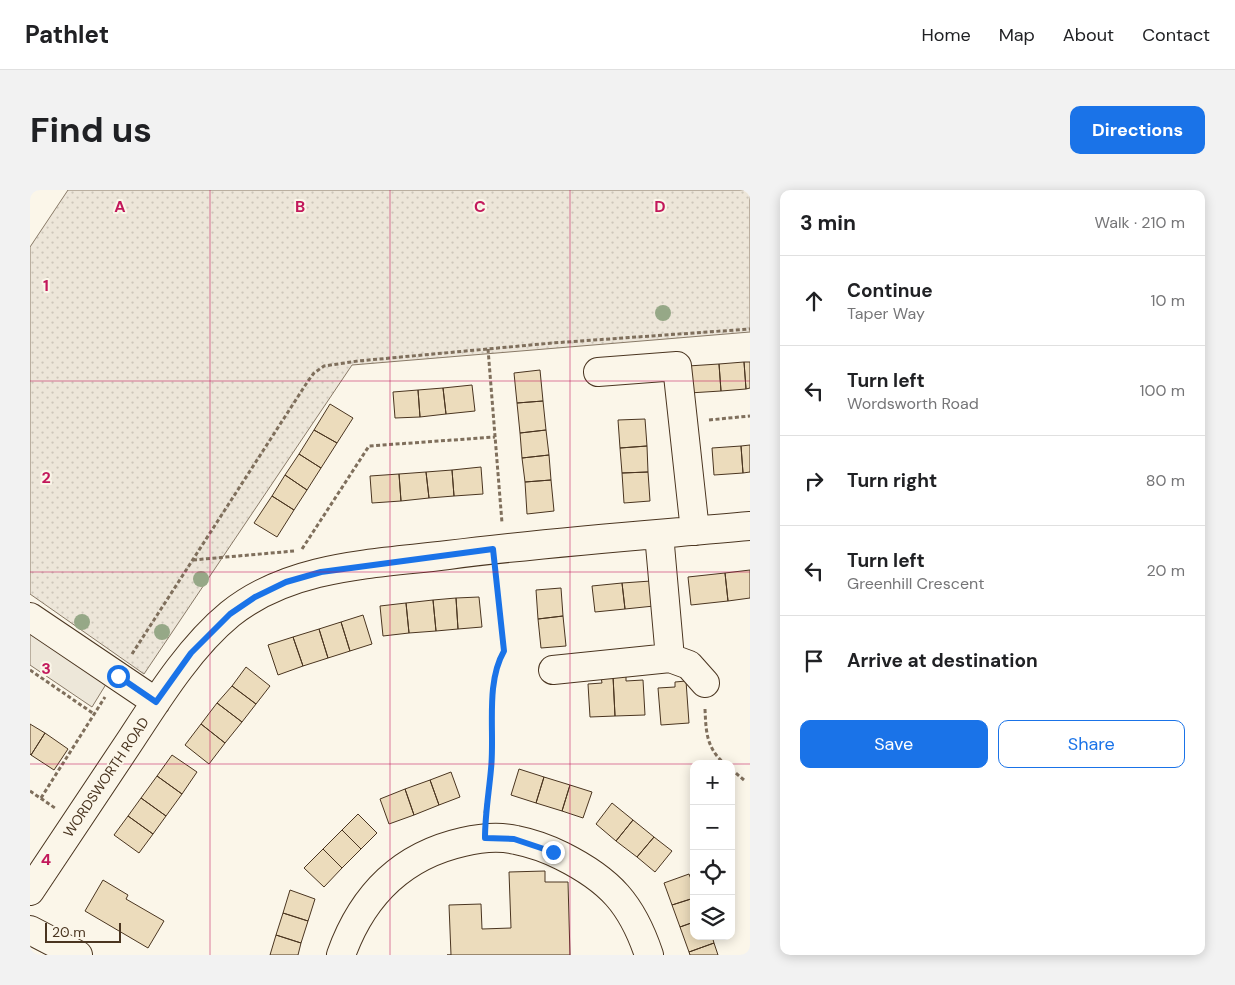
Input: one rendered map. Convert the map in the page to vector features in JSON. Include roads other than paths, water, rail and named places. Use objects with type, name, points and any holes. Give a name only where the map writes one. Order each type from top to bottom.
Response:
[{"type":"street","points":[[598,372],[677,366],[695,531]]},
{"type":"street","name":"WORDSWORTH ROAD","points":[[30,891],[156,702],[191,653],[230,614],[255,597],[286,582],[321,572],[499,548],[750,526]]},
{"type":"street","points":[[659,534],[670,658]]},
{"type":"street","points":[[30,617],[156,702]]},
{"type":"street","points":[[553,670],[670,658],[689,665],[705,683]]},
{"type":"street","points":[[341,955],[361,911],[381,886],[407,864],[442,847],[485,838],[514,839],[553,852],[581,866],[610,886],[627,906],[642,933],[649,955]]},
{"type":"street","points":[[30,930],[78,955]]}]
